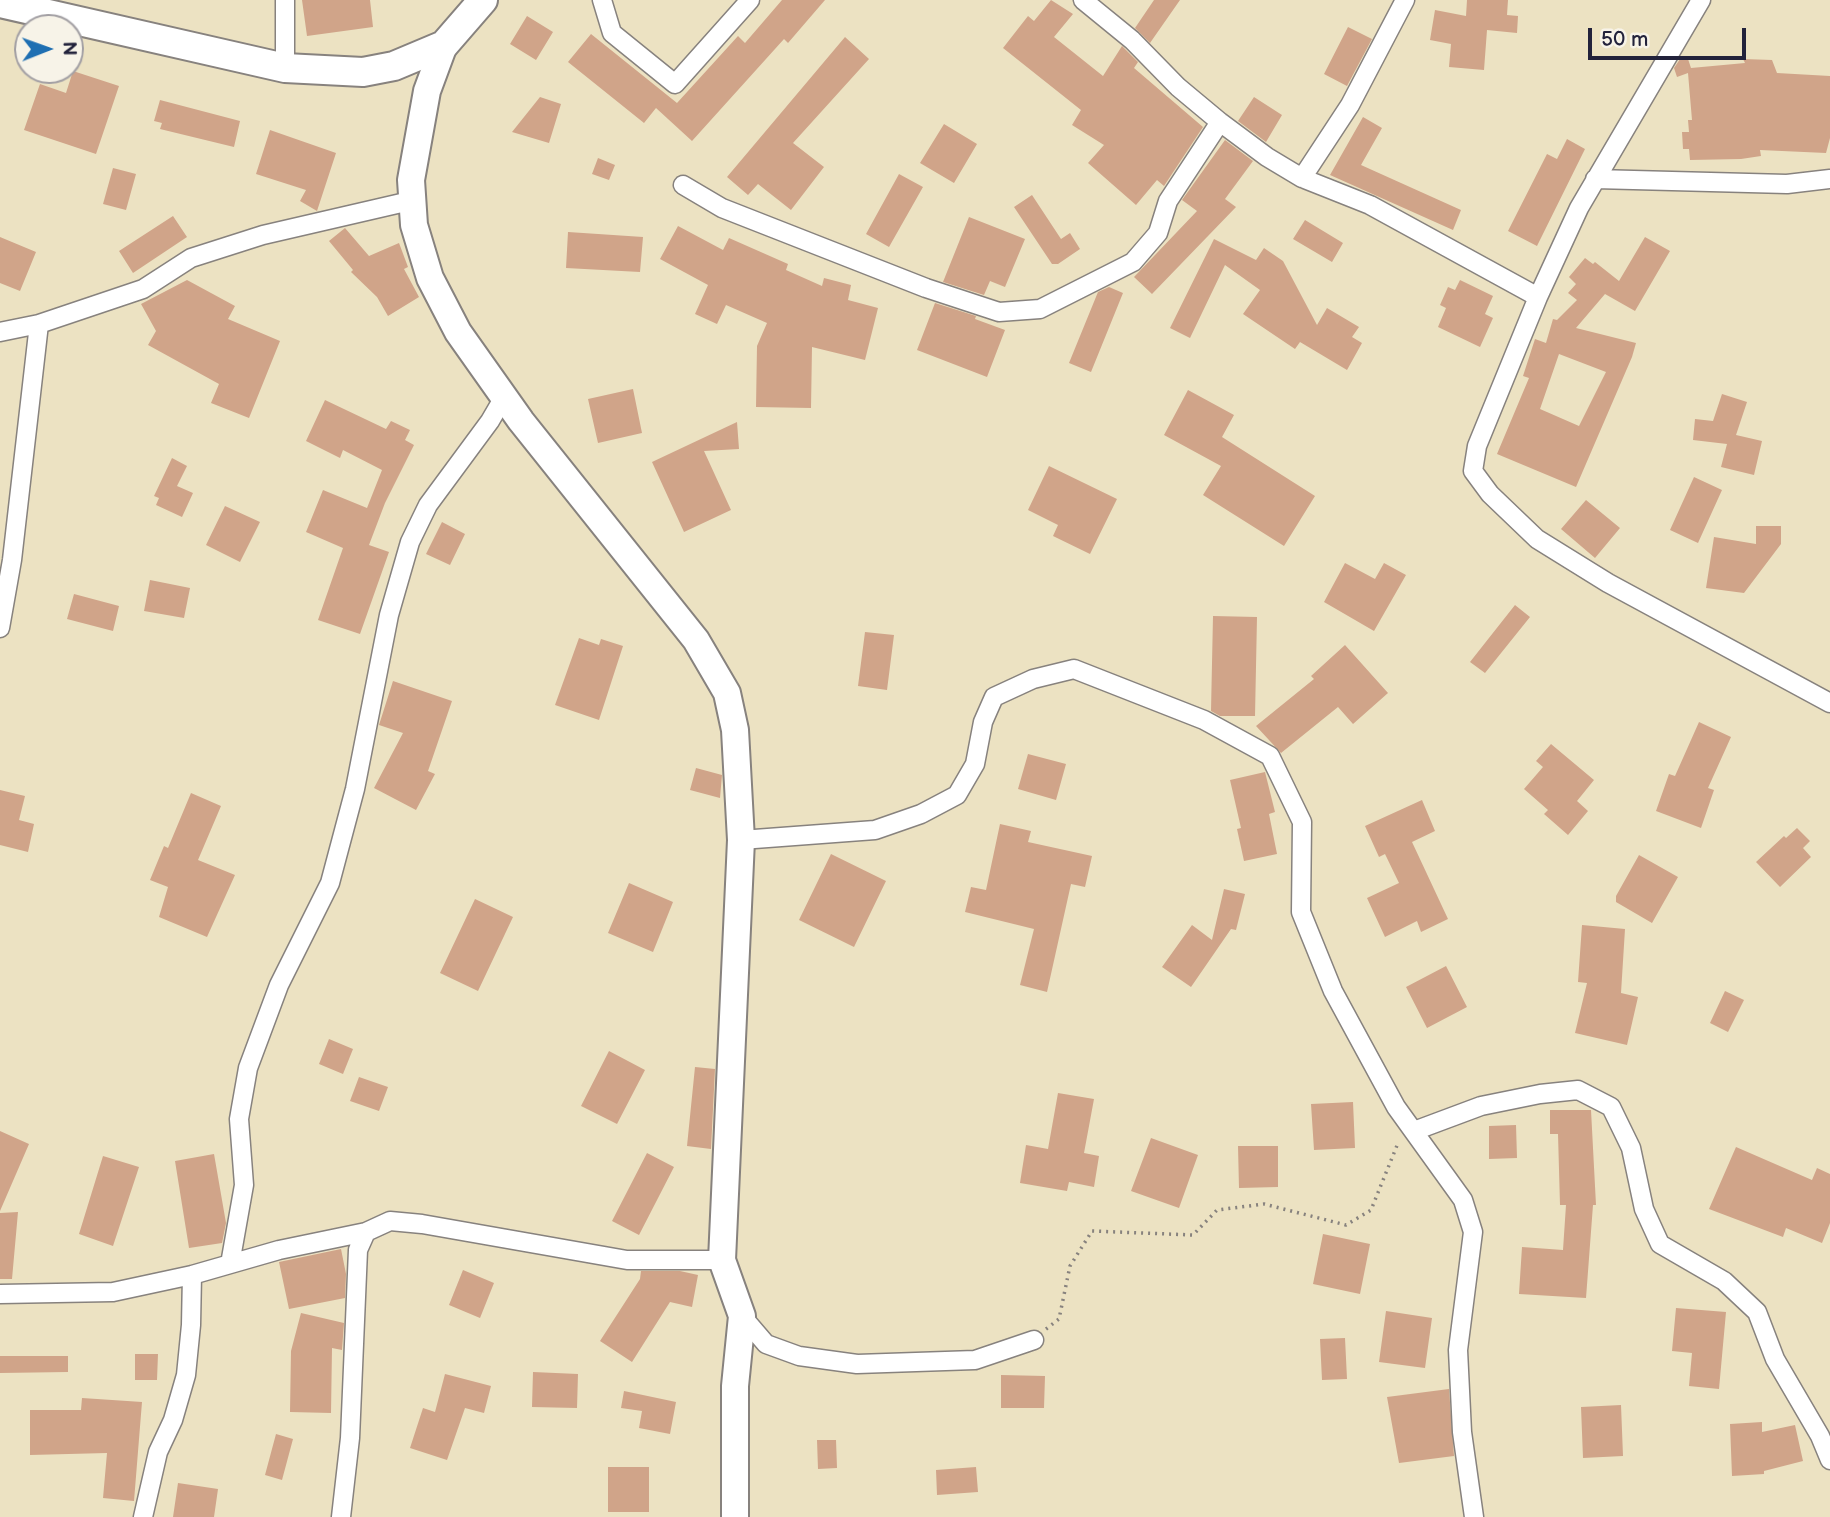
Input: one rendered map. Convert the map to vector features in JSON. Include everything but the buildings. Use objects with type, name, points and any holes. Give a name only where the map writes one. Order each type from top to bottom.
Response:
[{"type":"main road","points":[[483,0],[444,45],[422,115],[410,201],[418,245],[442,304],[504,397],[588,509],[696,640],[727,693],[736,730],[740,840],[722,1260],[741,1316],[735,1386],[735,1517]]},
{"type":"main road","points":[[0,3],[285,68],[363,72],[394,66],[444,45]]},
{"type":"street","points":[[285,0],[285,68]]},
{"type":"street","points":[[603,0],[612,33],[675,84],[750,0]]},
{"type":"street","points":[[1083,0],[1132,40],[1178,87],[1267,157],[1302,178],[1370,205],[1538,298]]},
{"type":"street","points":[[1302,178],[1350,105],[1405,0]]},
{"type":"street","points":[[1701,0],[1674,51],[1595,178],[1538,298],[1477,446],[1473,471],[1490,494],[1537,539],[1608,583],[1830,703]]},
{"type":"street","points":[[683,185],[722,208],[926,288],[999,312],[1040,309],[1133,262],[1158,233],[1168,201],[1220,122]]},
{"type":"street","points":[[1595,178],[1787,184],[1830,179]]},
{"type":"street","points":[[0,332],[39,324],[143,289],[191,258],[263,235],[410,201]]},
{"type":"street","points":[[0,628],[16,533],[39,324]]},
{"type":"street","points":[[230,1264],[244,1185],[239,1119],[247,1068],[279,985],[330,883],[355,789],[389,615],[410,542],[428,505],[490,421],[504,397]]},
{"type":"street","points":[[740,840],[875,830],[921,814],[945,802],[957,795],[975,764],[983,722],[994,697],[1032,679],[1073,669],[1204,720],[1270,756],[1302,822],[1301,912],[1333,990],[1396,1107],[1463,1200],[1473,1232],[1458,1350],[1462,1432],[1474,1517]]},
{"type":"street","points":[[1414,1131],[1481,1106],[1540,1094],[1578,1090],[1611,1107],[1631,1148],[1644,1209],[1660,1244],[1724,1281],[1757,1312],[1775,1359],[1820,1436],[1830,1461]]},
{"type":"street","points":[[0,1294],[113,1292],[366,1232],[390,1221],[626,1260],[722,1260]]},
{"type":"street","points":[[341,1517],[351,1438],[358,1250],[366,1232]]},
{"type":"street","points":[[143,1517],[158,1452],[173,1420],[186,1376],[191,1325],[191,1275]]},
{"type":"street","points":[[741,1316],[766,1344],[799,1356],[857,1364],[975,1360],[1034,1340]]},
{"type":"path","points":[[1034,1340],[1059,1319],[1070,1266],[1092,1231],[1156,1231],[1193,1236],[1217,1210],[1264,1204],[1346,1226],[1371,1210],[1395,1145],[1414,1131]]}]
